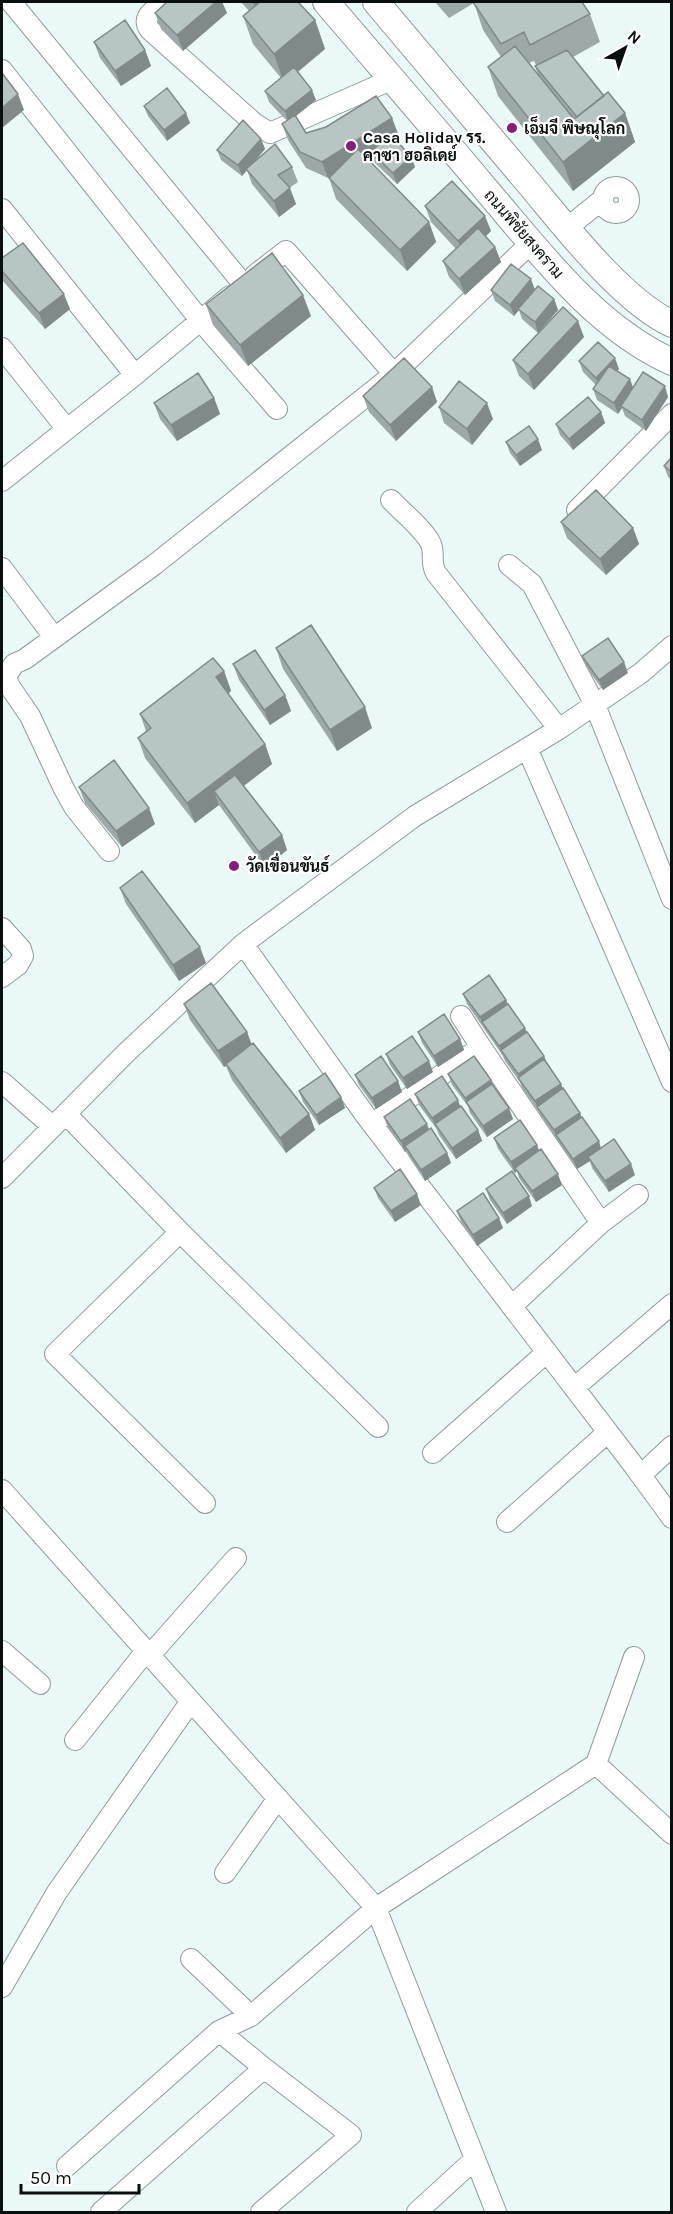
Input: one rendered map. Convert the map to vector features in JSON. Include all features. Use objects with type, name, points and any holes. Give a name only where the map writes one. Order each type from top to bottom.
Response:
[{"type":"main road","name":"ถนนพิชัยสงคราม","points":[[326,2],[567,283],[618,329],[655,355],[672,362]]},
{"type":"main road","points":[[376,2],[567,228],[619,284],[647,308],[672,324]]},
{"type":"street","points":[[11,2],[244,285]]},
{"type":"street","points":[[165,2],[148,15],[145,24],[254,123],[270,133],[393,79]]},
{"type":"street","points":[[2,70],[200,320],[277,409]]},
{"type":"street","points":[[567,228],[603,199]]},
{"type":"street","points":[[2,210],[135,375]]},
{"type":"street","points":[[109,851],[69,798],[30,716],[8,684],[7,675],[14,664],[154,565],[394,374],[532,243]]},
{"type":"street","points":[[2,481],[286,251],[394,374]]},
{"type":"street","points":[[2,348],[66,428]]},
{"type":"street","points":[[573,514],[672,414]]},
{"type":"street","points":[[391,500],[431,543],[432,561],[436,573],[559,729]]},
{"type":"street","points":[[509,565],[532,584],[595,705],[672,899]]},
{"type":"street","points":[[2,568],[54,637]]},
{"type":"street","points":[[2,1178],[127,1052],[243,944],[415,816],[559,729],[641,673],[672,646]]},
{"type":"street","points":[[527,748],[672,1082]]},
{"type":"street","points":[[2,928],[21,949],[23,956],[18,965],[2,977]]},
{"type":"street","points":[[243,944],[372,1124],[672,1518]]},
{"type":"street","points":[[461,1016],[601,1223]]},
{"type":"street","points":[[372,1124],[481,1047]]},
{"type":"street","points":[[2,1082],[59,1120],[180,1232],[378,1427]]},
{"type":"street","points":[[512,1306],[601,1223],[638,1195]]},
{"type":"street","points":[[180,1232],[55,1354],[205,1503]]},
{"type":"street","points":[[574,1388],[672,1304]]},
{"type":"street","points":[[433,1454],[547,1352]]},
{"type":"street","points":[[507,1522],[608,1432]]},
{"type":"street","points":[[641,1475],[672,1446]]},
{"type":"street","points":[[2,1490],[376,1908],[496,2212]]},
{"type":"street","points":[[75,1740],[148,1653],[236,1558]]},
{"type":"street","points":[[2,1652],[40,1684]]},
{"type":"street","points":[[68,2166],[219,2031],[251,2016],[376,1908],[596,1764],[634,1657]]},
{"type":"street","points":[[2,1988],[57,1892],[191,1701]]},
{"type":"street","points":[[596,1764],[672,1834]]},
{"type":"street","points":[[225,1874],[278,1798]]},
{"type":"street","points":[[191,1959],[251,2016]]},
{"type":"street","points":[[219,2031],[351,2135],[261,2212]]},
{"type":"street","points":[[101,2212],[264,2068]]},
{"type":"street","points":[[417,2212],[475,2159]]},
{"type":"building","points":[[167,2],[216,2],[177,35],[155,13]]},
{"type":"building","points":[[260,2],[298,2],[315,20],[274,54],[243,16]]},
{"type":"building","points":[[473,2],[582,2],[590,14],[530,45],[524,32],[501,44]]},
{"type":"building","points":[[125,20],[145,50],[115,71],[94,42]]},
{"type":"building","points":[[515,46],[574,119],[608,92],[625,113],[563,162],[488,67]]},
{"type":"building","points":[[567,50],[604,96],[577,117],[535,66]]},
{"type":"building","points":[[294,67],[312,90],[285,111],[265,91]]},
{"type":"building","points":[[2,73],[18,94],[2,108]]},
{"type":"building","points":[[167,88],[186,113],[164,130],[144,106]]},
{"type":"building","points":[[376,96],[392,118],[322,162],[300,152],[282,124],[295,115],[306,133],[326,127]]},
{"type":"building","points":[[243,120],[261,139],[238,165],[217,150]]},
{"type":"building","points":[[390,133],[411,157],[393,173],[371,152]]},
{"type":"building","points":[[275,144],[292,167],[278,175],[290,188],[274,201],[246,169]]},
{"type":"building","points":[[358,149],[429,222],[400,250],[329,178]]},
{"type":"building","points":[[452,181],[485,216],[458,241],[425,206]]},
{"type":"building","points":[[478,228],[495,247],[459,279],[443,261]]},
{"type":"building","points":[[23,243],[64,294],[39,313],[2,271],[2,258]]},
{"type":"building","points":[[272,253],[303,295],[240,345],[206,304]]},
{"type":"building","points":[[511,264],[531,279],[510,305],[491,290]]},
{"type":"building","points":[[538,286],[554,299],[535,322],[518,309]]},
{"type":"building","points":[[563,307],[578,321],[528,374],[513,360]]},
{"type":"building","points":[[598,342],[615,358],[596,378],[579,361]]},
{"type":"building","points":[[404,358],[432,387],[390,425],[363,396]]},
{"type":"building","points":[[609,366],[630,379],[614,403],[593,389]]},
{"type":"building","points":[[643,372],[665,386],[642,420],[621,406]]},
{"type":"building","points":[[198,373],[214,398],[171,425],[154,403]]},
{"type":"building","points":[[459,381],[487,403],[467,429],[439,407]]},
{"type":"building","points":[[588,397],[601,412],[569,439],[556,424]]},
{"type":"building","points":[[529,426],[538,439],[516,455],[506,442]]},
{"type":"building","points":[[672,457],[672,472],[664,466]]},
{"type":"building","points":[[596,490],[633,528],[600,559],[561,522]]},
{"type":"building","points":[[311,625],[365,707],[330,730],[276,648]]},
{"type":"building","points":[[608,638],[624,662],[599,680],[582,656]]},
{"type":"building","points":[[255,650],[285,695],[264,710],[233,664]]},
{"type":"building","points":[[213,658],[224,671],[216,677],[265,744],[187,803],[138,738],[151,728],[140,714]]},
{"type":"building","points":[[114,760],[149,808],[116,831],[79,787]]},
{"type":"building","points":[[235,775],[282,835],[259,852],[214,791]]},
{"type":"building","points":[[142,871],[200,947],[173,965],[120,888]]},
{"type":"building","points":[[489,975],[506,1000],[480,1017],[463,994]]},
{"type":"building","points":[[211,983],[247,1032],[218,1051],[184,1004]]},
{"type":"building","points":[[508,1004],[525,1028],[499,1046],[482,1022]]},
{"type":"building","points":[[444,1014],[460,1039],[434,1056],[418,1032]]},
{"type":"building","points":[[527,1032],[544,1056],[518,1074],[501,1050]]},
{"type":"building","points":[[412,1036],[429,1061],[403,1078],[386,1054]]},
{"type":"building","points":[[253,1043],[309,1114],[280,1138],[226,1064]]},
{"type":"building","points":[[381,1056],[398,1081],[372,1098],[355,1075]]},
{"type":"building","points":[[474,1056],[491,1080],[465,1098],[448,1074]]},
{"type":"building","points":[[544,1059],[561,1084],[535,1101],[518,1078]]},
{"type":"building","points":[[325,1073],[341,1097],[316,1115],[299,1091]]},
{"type":"building","points":[[442,1076],[458,1100],[432,1118],[415,1094]]},
{"type":"building","points":[[492,1084],[509,1108],[483,1126],[466,1102]]},
{"type":"building","points":[[563,1088],[580,1113],[554,1130],[537,1107]]},
{"type":"building","points":[[410,1099],[427,1124],[401,1141],[384,1117]]},
{"type":"building","points":[[461,1106],[478,1130],[452,1148],[435,1124]]},
{"type":"building","points":[[582,1117],[599,1141],[573,1159],[556,1135]]},
{"type":"building","points":[[520,1120],[537,1145],[511,1162],[494,1138]]},
{"type":"building","points":[[431,1128],[447,1153],[421,1170],[405,1146]]},
{"type":"building","points":[[614,1139],[631,1164],[605,1181],[588,1157]]},
{"type":"building","points":[[541,1149],[558,1174],[532,1191],[515,1168]]},
{"type":"building","points":[[400,1169],[417,1194],[391,1211],[374,1188]]},
{"type":"building","points":[[512,1171],[529,1196],[503,1213],[486,1189]]},
{"type":"building","points":[[483,1193],[499,1218],[473,1235],[457,1211]]},
{"type":"place","name":"เอ็มจี พิษณุโลก","points":[[512,128]]},
{"type":"place","name":"Casa Holiday รร. คาซา ฮอลิเดย์","points":[[351,146]]},
{"type":"place","name":"วัดเขื่อนขันธ์","points":[[234,866]]}]
